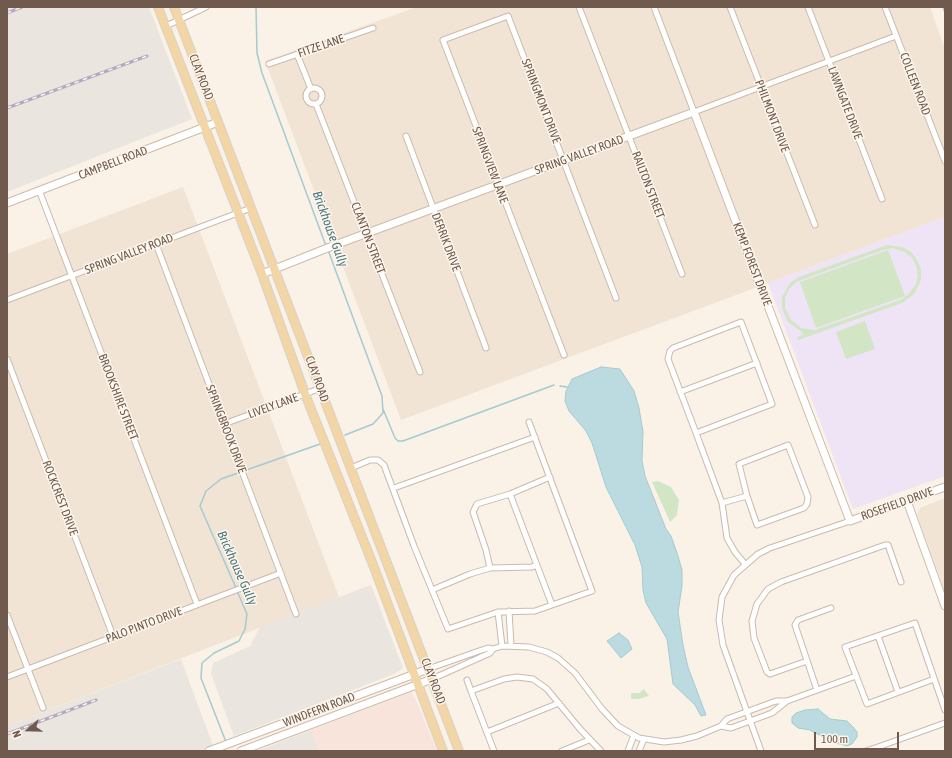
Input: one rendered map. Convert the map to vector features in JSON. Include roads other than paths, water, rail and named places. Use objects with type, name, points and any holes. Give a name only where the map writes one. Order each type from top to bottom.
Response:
[{"type":"main road","name":"CLAY ROAD","points":[[158,7],[262,274],[306,394],[372,562],[417,686],[443,751]]},
{"type":"main road","name":"CLAY ROAD","points":[[174,7],[251,208],[276,268],[459,751]]},
{"type":"main road","points":[[178,58],[193,56]]},
{"type":"main road","points":[[372,562],[385,559]]},
{"type":"street","points":[[166,26],[206,7]]},
{"type":"street","name":"RAILTON STREET","points":[[579,7],[682,274]]},
{"type":"street","name":"KEMP FOREST DRIVE","points":[[654,7],[850,521]]},
{"type":"street","name":"PHILMONT DRIVE","points":[[730,7],[815,224]]},
{"type":"street","name":"LAWNGATE DRIVE","points":[[808,7],[882,199]]},
{"type":"street","name":"COLLEEN ROAD","points":[[885,7],[945,161]]},
{"type":"street","name":"SPRINGMONT DRIVE","points":[[508,16],[616,298]]},
{"type":"street","name":"SPRINGVIEW LANE","points":[[508,16],[443,40],[564,355]]},
{"type":"street","name":"FITZE LANE","points":[[269,64],[373,28]]},
{"type":"street","name":"SPRING VALLEY ROAD","points":[[262,274],[323,249],[564,161],[896,36]]},
{"type":"street","name":"CLANTON STREET","points":[[296,54],[310,89]]},
{"type":"street","name":"CLANTON STREET","points":[[317,88],[321,93],[321,99],[316,104],[310,103],[306,99],[306,93],[310,89],[317,88]]},
{"type":"street","name":"CLANTON STREET","points":[[316,104],[420,372]]},
{"type":"street","name":"CAMPBELL ROAD","points":[[7,203],[218,122]]},
{"type":"street","name":"DERRIK DRIVE","points":[[406,136],[486,348]]},
{"type":"street","name":"BROOKSHIRE STREET","points":[[40,190],[197,604]]},
{"type":"street","name":"SPRING VALLEY ROAD","points":[[7,300],[251,208]]},
{"type":"street","name":"SPRINGBROOK DRIVE","points":[[156,244],[296,614]]},
{"type":"street","points":[[696,433],[772,404],[741,322],[673,348],[668,355],[668,359],[722,503],[727,538],[735,552],[745,564]]},
{"type":"street","name":"ROCKCREST DRIVE","points":[[7,359],[113,636]]},
{"type":"street","points":[[680,392],[757,363]]},
{"type":"street","name":"LIVELY LANE","points":[[224,424],[321,388]]},
{"type":"street","points":[[351,468],[370,460],[378,460],[384,465],[448,629],[498,612],[535,611],[592,591],[529,422]]},
{"type":"street","points":[[394,488],[535,437]]},
{"type":"street","points":[[788,445],[808,497],[807,504],[804,508],[757,524],[747,496],[739,464],[788,445]]},
{"type":"street","points":[[490,568],[486,550],[473,512],[477,504],[510,494],[550,477]]},
{"type":"street","name":"ROSEFIELD DRIVE","points":[[850,521],[945,487]]},
{"type":"street","points":[[510,494],[552,605]]},
{"type":"street","points":[[722,503],[747,496]]},
{"type":"street","points":[[907,501],[945,606]]},
{"type":"street","points":[[761,751],[723,645],[720,620],[722,597],[734,575],[745,564],[770,548],[850,521]]},
{"type":"street","points":[[807,661],[770,674],[767,672],[754,638],[752,621],[757,604],[768,590],[781,582],[885,545],[888,545],[901,582]]},
{"type":"street","points":[[432,590],[470,574],[490,568],[532,567],[537,565]]},
{"type":"street","name":"PALO PINTO DRIVE","points":[[7,677],[281,573]]},
{"type":"street","points":[[817,690],[795,625],[798,620],[831,608]]},
{"type":"street","points":[[509,611],[511,645]]},
{"type":"street","points":[[498,612],[502,646]]},
{"type":"street","points":[[7,615],[43,708]]},
{"type":"street","points":[[934,678],[867,704],[845,647],[915,623],[934,678],[945,710]]},
{"type":"street","points":[[878,636],[898,692]]},
{"type":"street","points":[[428,669],[488,648],[493,649],[511,645],[529,647],[547,652],[558,658],[575,673],[602,709],[618,726],[634,735],[664,742],[697,736],[721,726],[727,719],[776,701],[787,701]]},
{"type":"street","points":[[432,679],[490,653],[493,649]]},
{"type":"street","name":"WINDFERN ROAD","points":[[209,751],[428,669]]},
{"type":"street","points":[[721,726],[731,728],[772,713],[787,701],[856,676]]},
{"type":"street","points":[[471,691],[504,679],[517,677],[532,679],[547,689],[589,740],[601,751]]},
{"type":"street","name":"WINDFERN ROAD","points":[[243,750],[417,686],[432,679]]},
{"type":"street","points":[[467,680],[494,751]]},
{"type":"street","points":[[487,732],[559,703]]},
{"type":"street","points":[[312,712],[316,722]]},
{"type":"street","points":[[866,751],[879,749],[945,723]]},
{"type":"street","points":[[629,751],[634,735]]},
{"type":"street","points":[[243,738],[243,750]]},
{"type":"street","points":[[638,751],[644,738]]},
{"type":"street","points":[[562,751],[589,740]]},
{"type":"water","points":[[601,367],[620,369],[634,391],[639,408],[643,432],[642,461],[645,476],[666,529],[671,536],[682,570],[682,586],[678,612],[683,645],[688,667],[706,715],[701,716],[695,705],[673,684],[667,639],[646,603],[643,590],[642,567],[635,545],[606,487],[592,443],[586,431],[569,411],[565,401],[566,391],[572,379]]},
{"type":"water","points":[[619,633],[628,640],[632,649],[621,658],[607,641]]},
{"type":"water","points":[[818,709],[830,719],[847,721],[854,728],[857,732],[857,737],[852,744],[847,746],[832,742],[810,730],[798,728],[792,723],[792,717],[796,713],[805,710]]},
{"type":"waterway","name":"Brickhouse Gully","points":[[256,7],[257,53],[262,73],[326,246]]},
{"type":"waterway","points":[[943,7],[945,13]]},
{"type":"waterway","name":"Brickhouse Gully","points":[[328,250],[382,396],[383,413],[373,424],[345,435]]},
{"type":"waterway","points":[[383,409],[395,438],[398,441],[403,441],[554,385]]},
{"type":"waterway","points":[[560,386],[567,387]]},
{"type":"waterway","name":"Brickhouse Gully","points":[[236,588],[200,506],[206,491],[221,479],[320,444]]},
{"type":"waterway","name":"Brickhouse Gully","points":[[226,742],[201,678],[202,663],[214,653],[239,641],[245,629],[247,614],[237,591]]},
{"type":"railway","points":[[7,13],[22,7]]},
{"type":"railway","points":[[7,108],[147,56]]},
{"type":"railway","points":[[7,734],[96,700]]}]
